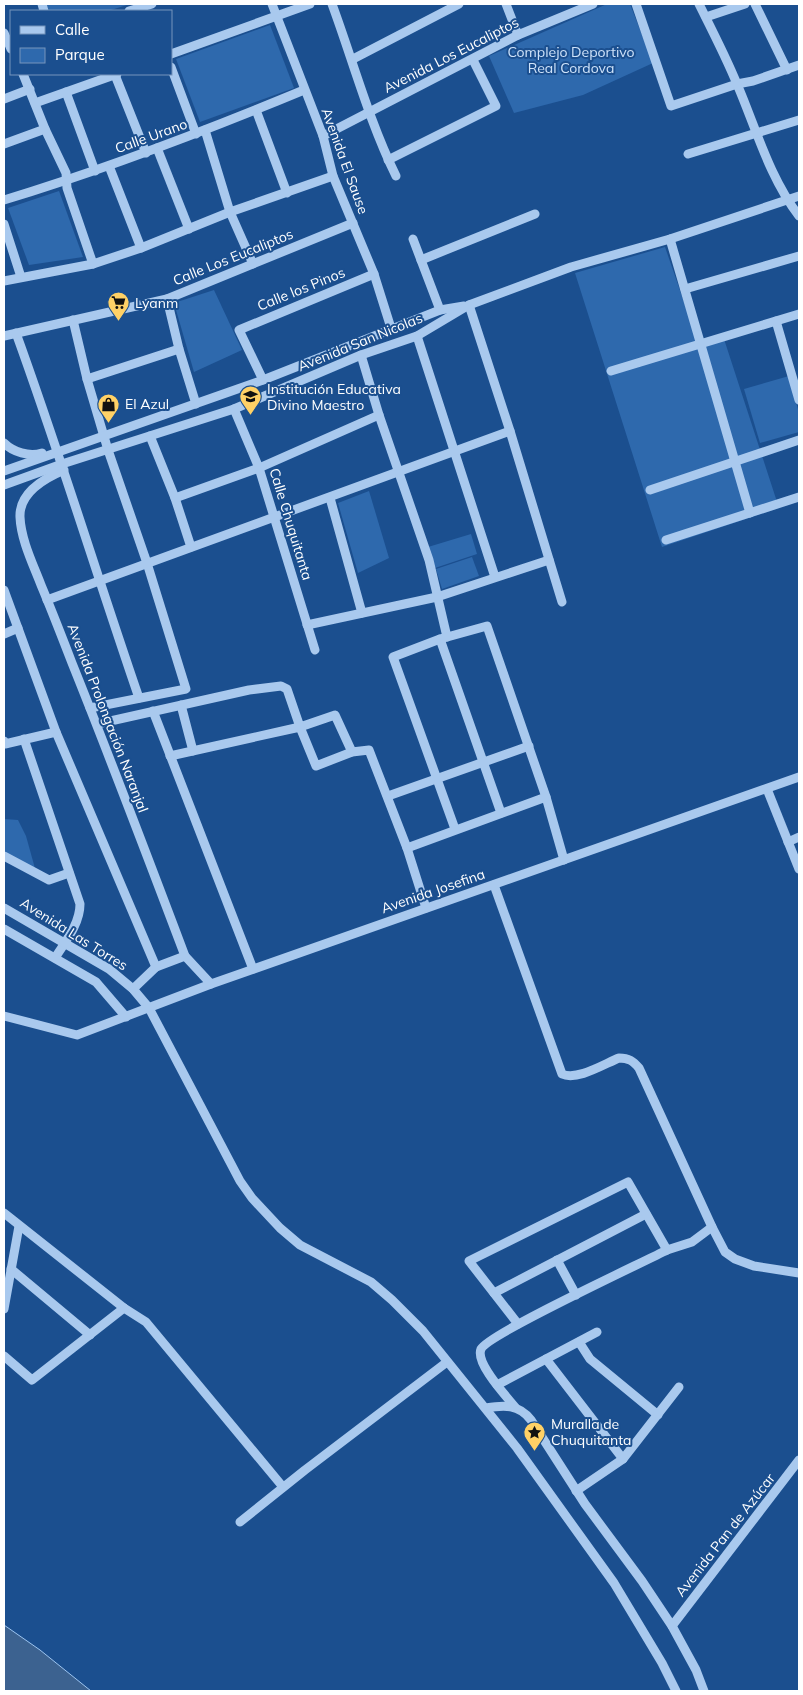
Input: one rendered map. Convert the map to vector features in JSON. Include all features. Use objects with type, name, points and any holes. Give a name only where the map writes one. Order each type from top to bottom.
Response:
[{"type":"street","name":"Avenida El Sause","points":[[272,4],[323,136],[333,176],[374,274],[391,328]]},
{"type":"street","points":[[172,54],[310,4]]},
{"type":"street","points":[[332,4],[353,59],[370,113],[396,176]]},
{"type":"street","points":[[353,59],[444,7],[459,4]]},
{"type":"street","points":[[506,4],[518,35]]},
{"type":"street","name":"Avenida Los Eucaliptos","points":[[323,136],[473,60],[518,35],[593,4]]},
{"type":"street","points":[[636,4],[671,106],[799,65]]},
{"type":"street","points":[[698,4],[737,84],[756,134],[779,184],[799,216]]},
{"type":"street","points":[[706,17],[744,4]]},
{"type":"street","points":[[755,4],[787,70]]},
{"type":"street","points":[[134,10],[149,7]]},
{"type":"street","points":[[4,33],[10,47]]},
{"type":"street","points":[[388,160],[496,106],[473,60]]},
{"type":"street","points":[[172,70],[196,134]]},
{"type":"street","points":[[23,75],[36,102],[45,129],[66,173],[67,188],[93,264]]},
{"type":"street","points":[[36,102],[113,75]]},
{"type":"street","points":[[116,75],[146,152]]},
{"type":"street","points":[[4,99],[30,89]]},
{"type":"street","name":"Calle Urano","points":[[4,200],[109,166],[196,134],[304,90]]},
{"type":"street","points":[[66,92],[95,171]]},
{"type":"street","points":[[256,110],[287,193]]},
{"type":"street","points":[[688,154],[799,120]]},
{"type":"street","points":[[4,144],[45,129]]},
{"type":"street","points":[[205,130],[230,212],[253,264]]},
{"type":"street","points":[[157,148],[189,229]]},
{"type":"street","points":[[109,166],[141,248]]},
{"type":"street","points":[[4,281],[93,264],[141,248],[230,212],[333,176]]},
{"type":"street","name":"Avenida San Nicolas","points":[[4,485],[234,409],[361,356],[417,336],[469,305],[571,267],[670,239],[799,196]]},
{"type":"street","points":[[789,198],[799,206]]},
{"type":"street","points":[[421,260],[535,214]]},
{"type":"street","name":"Calle Los Eucaliptos","points":[[4,336],[167,299],[353,223]]},
{"type":"street","points":[[4,224],[21,277]]},
{"type":"street","points":[[413,239],[440,310]]},
{"type":"street","points":[[670,239],[750,513]]},
{"type":"street","points":[[685,290],[799,256]]},
{"type":"street","name":"Calle los Pinos","points":[[263,380],[239,330],[374,274]]},
{"type":"street","points":[[167,299],[179,349],[196,404]]},
{"type":"street","points":[[469,305],[562,602]]},
{"type":"street","name":"Avenida San Nicolas","points":[[4,471],[57,450],[104,436],[263,380],[440,310],[469,305]]},
{"type":"street","points":[[611,371],[799,314]]},
{"type":"street","points":[[73,320],[87,379],[108,450],[148,563],[186,689],[90,708]]},
{"type":"street","points":[[776,321],[799,400]]},
{"type":"street","points":[[16,333],[63,467],[139,698]]},
{"type":"street","points":[[417,336],[495,577]]},
{"type":"street","points":[[87,379],[179,349]]},
{"type":"street","points":[[361,356],[379,415],[429,560],[443,638],[501,813]]},
{"type":"street","name":"Calle Chuquitanta","points":[[234,409],[259,468],[315,650]]},
{"type":"street","points":[[175,498],[259,468],[379,415]]},
{"type":"street","points":[[48,600],[510,431]]},
{"type":"street","points":[[150,436],[175,498],[190,548]]},
{"type":"street","points":[[650,490],[799,440]]},
{"type":"street","points":[[4,443],[9,448],[24,454],[38,455],[57,450]]},
{"type":"street","name":"Avenida Prolongación Naranjal","points":[[63,467],[39,482],[23,502],[20,515],[28,550],[97,724],[185,956],[211,984]]},
{"type":"street","points":[[666,540],[799,497]]},
{"type":"street","points":[[330,498],[362,613]]},
{"type":"street","points":[[307,625],[437,598],[549,560]]},
{"type":"street","points":[[4,590],[56,732],[156,968]]},
{"type":"street","points":[[455,830],[393,657],[443,638],[487,626],[546,796],[564,860]]},
{"type":"street","points":[[4,634],[18,628]]},
{"type":"street","points":[[97,724],[249,690],[281,686],[287,689],[316,766],[352,752],[367,749],[371,751],[408,848],[426,908]]},
{"type":"street","points":[[180,706],[193,751]]},
{"type":"street","points":[[153,711],[253,969]]},
{"type":"street","points":[[170,756],[300,727],[334,715],[352,752]]},
{"type":"street","points":[[4,745],[56,732]]},
{"type":"street","points":[[24,740],[80,904],[80,914],[55,958]]},
{"type":"street","points":[[388,796],[529,746]]},
{"type":"street","name":"Avenida Josefina","points":[[4,1016],[77,1035],[211,984],[799,777]]},
{"type":"street","points":[[767,789],[799,869]]},
{"type":"street","points":[[408,848],[546,796]]},
{"type":"street","points":[[788,842],[799,837]]},
{"type":"street","points":[[4,856],[49,880],[69,873]]},
{"type":"street","points":[[494,885],[562,1074],[568,1077],[576,1076],[619,1058],[632,1060],[639,1068],[712,1227],[726,1252],[734,1259],[754,1266],[799,1273]]},
{"type":"street","name":"Avenida Las Torres","points":[[4,908],[109,969],[133,989],[149,1008],[240,1181],[252,1198],[280,1228],[300,1244],[326,1260],[371,1282],[392,1300],[422,1331],[523,1456],[614,1583],[662,1663],[676,1691]]},
{"type":"street","name":"Avenida Las Torres","points":[[4,929],[96,982],[126,1017]]},
{"type":"street","points":[[133,989],[156,968],[185,956]]},
{"type":"street","points":[[518,1324],[469,1261],[628,1182],[667,1250]]},
{"type":"street","points":[[4,1213],[124,1308],[146,1322],[283,1487]]},
{"type":"street","points":[[494,1293],[646,1214]]},
{"type":"street","points":[[4,1309],[19,1226]]},
{"type":"street","points":[[704,1691],[696,1670],[672,1626],[642,1581],[576,1491],[531,1420],[525,1413],[515,1407],[497,1385],[480,1356],[481,1349],[487,1342],[518,1324],[667,1250],[692,1242],[712,1227]]},
{"type":"street","points":[[557,1260],[576,1295]]},
{"type":"street","points":[[11,1270],[90,1335]]},
{"type":"street","points":[[4,1356],[32,1380],[124,1308]]},
{"type":"street","points":[[497,1385],[597,1332]]},
{"type":"street","points":[[579,1342],[590,1359],[658,1415]]},
{"type":"street","points":[[546,1359],[623,1459]]},
{"type":"street","points":[[240,1522],[447,1362]]},
{"type":"street","points":[[576,1491],[623,1459],[679,1387]]},
{"type":"street","points":[[486,1408],[515,1407]]},
{"type":"street","name":"Avenida Pan de Azúcar","points":[[672,1626],[799,1460]]},
{"type":"green space","points":[[46,4],[130,4],[111,10],[49,10]]},
{"type":"green space","name":"Complejo Deportivo Real Cordova","points":[[607,4],[630,4],[653,63],[583,95],[514,113],[489,56]]},
{"type":"green space","points":[[270,25],[294,88],[200,122],[176,59]]},
{"type":"green space","points":[[59,191],[83,257],[29,265],[8,208]]},
{"type":"green space","points":[[665,247],[699,345],[724,339],[779,508],[662,547],[575,273]]},
{"type":"green space","points":[[214,290],[242,350],[194,372],[174,303]]},
{"type":"green space","points":[[789,376],[799,413],[799,432],[760,443],[744,389]]},
{"type":"green space","points":[[369,491],[389,558],[358,573],[338,503]]},
{"type":"green space","points":[[471,534],[477,554],[435,568],[428,547]]},
{"type":"green space","points":[[472,557],[479,576],[442,589],[436,569]]},
{"type":"green space","points":[[4,819],[18,820],[26,836],[36,872],[4,854]]},
{"type":"shaded area","points":[[4,1625],[40,1650],[91,1691],[4,1691]]},
{"type":"place","name":"Lyanm","points":[[119,322]]},
{"type":"place","name":"Institución Educativa Divino Maestro","points":[[251,416]]},
{"type":"place","name":"El Azul","points":[[109,423]]},
{"type":"place","name":"Muralla de Chuquitanta","points":[[535,1451]]}]
